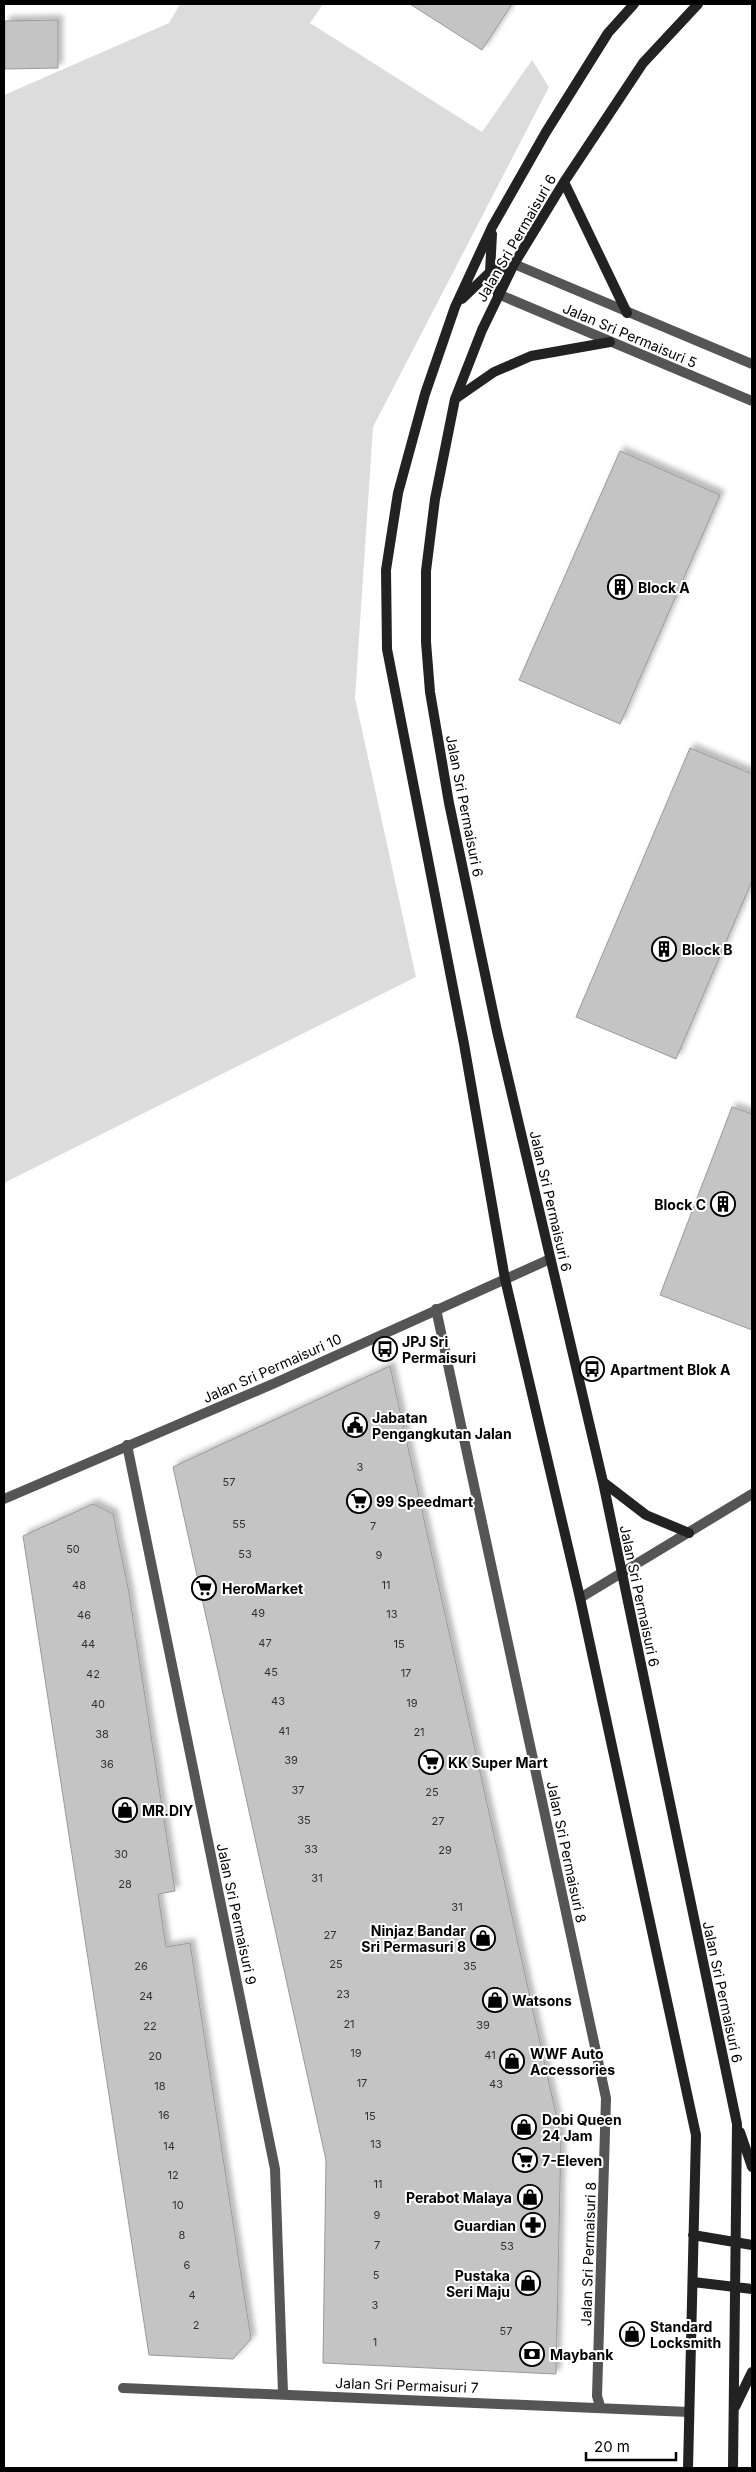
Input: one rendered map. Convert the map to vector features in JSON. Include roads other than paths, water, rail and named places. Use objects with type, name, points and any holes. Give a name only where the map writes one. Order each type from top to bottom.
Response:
[{"type":"street","name":"Jalan Sri Permaisuri 6","points":[[634,4],[608,33],[546,132],[492,227],[455,306],[425,394],[398,493],[386,570],[386,649],[464,1044],[505,1279],[580,1598],[696,2135],[688,2468]]},
{"type":"street","name":"Jalan Sri Permaisuri 6","points":[[698,4],[644,63],[564,182],[498,294],[455,398],[435,499],[426,571],[426,642],[430,692],[449,803],[497,1031],[603,1482],[620,1572],[737,2124],[733,2468]]},
{"type":"street","points":[[564,182],[627,313]]},
{"type":"street","points":[[492,227],[490,272],[498,294]]},
{"type":"street","points":[[455,306],[490,272],[514,264]]},
{"type":"street","name":"Jalan Sri Permaisuri 5","points":[[514,264],[752,364]]},
{"type":"street","name":"Jalan Sri Permaisuri 5","points":[[498,294],[752,401]]},
{"type":"street","points":[[455,398],[494,372],[531,356],[567,348],[610,342]]},
{"type":"street","name":"Jalan Sri Permaisuri 10","points":[[4,1500],[127,1445],[275,1383],[550,1259]]},
{"type":"street","name":"Jalan Sri Permaisuri 8","points":[[436,1309],[606,2098],[597,2396],[600,2406]]},
{"type":"street","name":"Jalan Sri Permaisuri 9","points":[[127,1445],[275,2169],[283,2393]]},
{"type":"street","points":[[603,1482],[646,1515],[689,1533]]},
{"type":"street","points":[[580,1598],[620,1572],[689,1533],[752,1494]]},
{"type":"street","points":[[737,2124],[752,2167]]},
{"type":"street","points":[[693,2236],[752,2245]]},
{"type":"street","points":[[693,2282],[752,2289]]},
{"type":"street","points":[[733,2410],[752,2372]]},
{"type":"street","name":"Jalan Sri Permaisuri 7","points":[[123,2388],[600,2406],[689,2412]]},
{"type":"place","name":"Block A","points":[[620,587]]},
{"type":"place","name":"Block B","points":[[664,949]]},
{"type":"place","name":"Block C","points":[[723,1204]]},
{"type":"place","name":"JPJ Sri Permaisuri","points":[[385,1349]]},
{"type":"place","name":"Apartment Blok A","points":[[592,1369]]},
{"type":"place","name":"Jabatan Pengangkutan Jalan","points":[[355,1425]]},
{"type":"place","name":"99 Speedmart","points":[[359,1501]]},
{"type":"place","name":"HeroMarket","points":[[204,1588]]},
{"type":"place","name":"KK Super Mart","points":[[431,1762]]},
{"type":"place","name":"MR.DIY","points":[[125,1810]]},
{"type":"place","name":"Ninjaz Bandar Sri Permasuri 8","points":[[483,1938]]},
{"type":"place","name":"Watsons","points":[[495,2000]]},
{"type":"place","name":"WWF Auto Accessories","points":[[512,2061]]},
{"type":"place","name":"Dobi Queen 24 Jam","points":[[524,2127]]},
{"type":"place","name":"7-Eleven","points":[[525,2160]]},
{"type":"place","name":"Perabot Malaya","points":[[530,2197]]},
{"type":"place","name":"Guardian","points":[[533,2225]]},
{"type":"place","name":"Pustaka Seri Maju","points":[[528,2283]]},
{"type":"place","name":"Standard Locksmith","points":[[632,2334]]},
{"type":"place","name":"Maybank","points":[[532,2354]]}]
